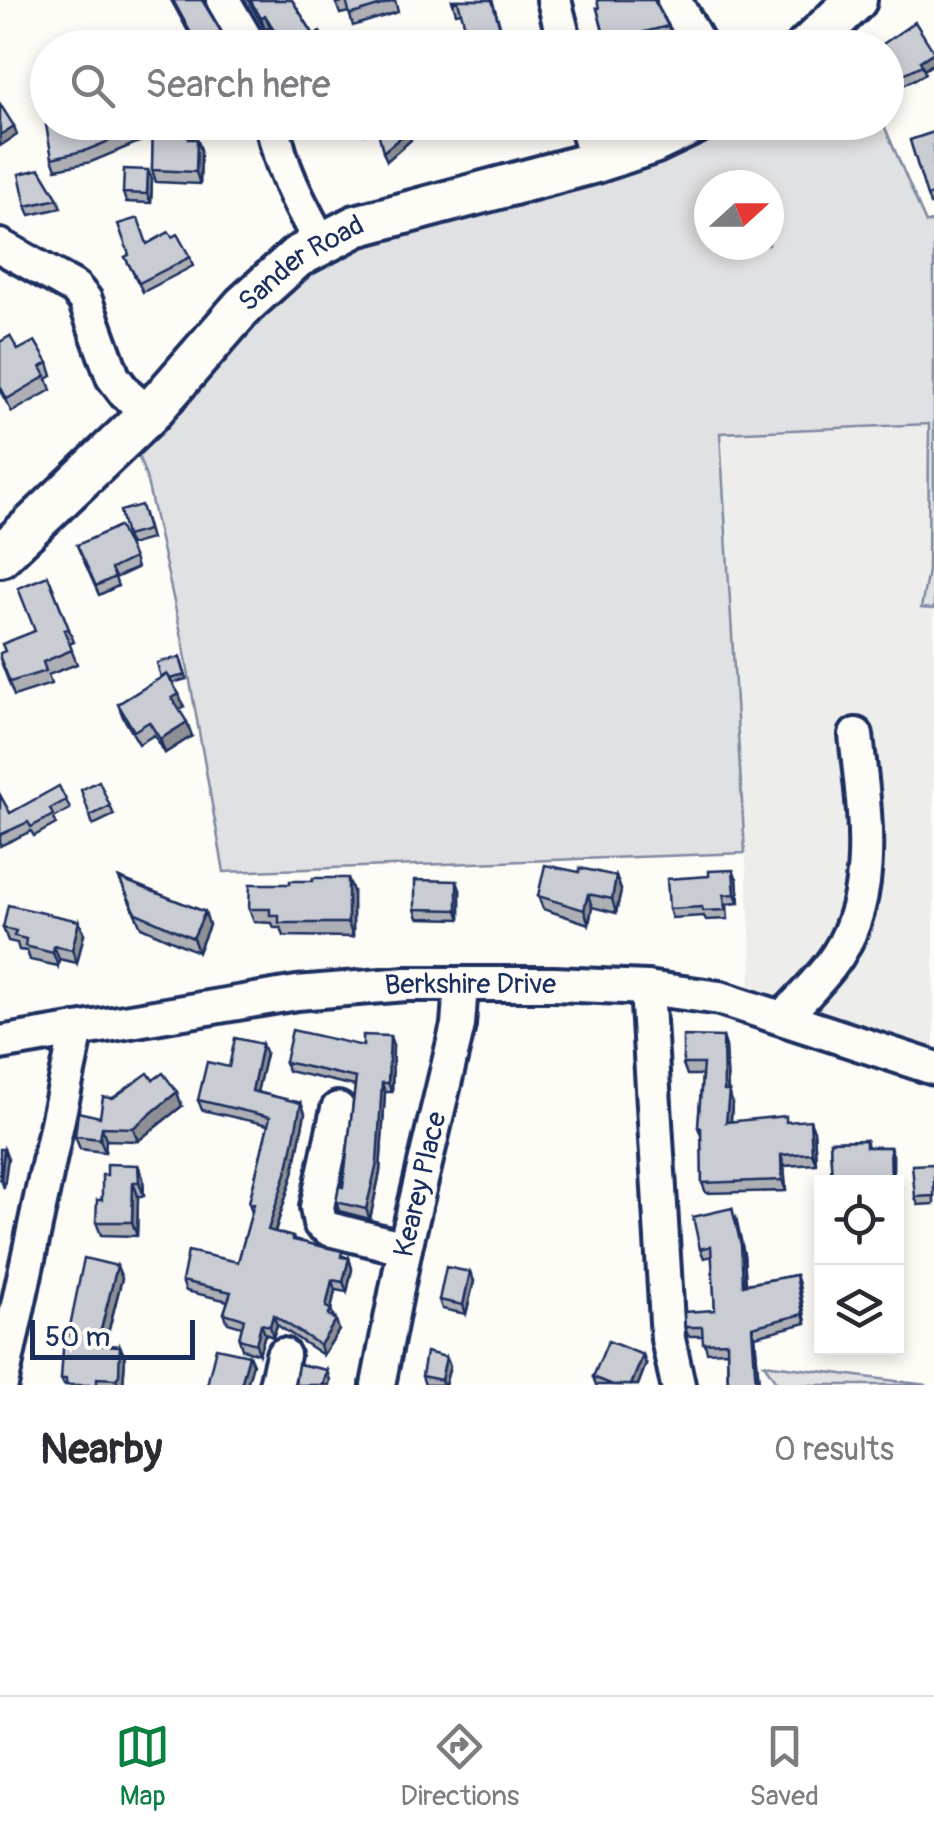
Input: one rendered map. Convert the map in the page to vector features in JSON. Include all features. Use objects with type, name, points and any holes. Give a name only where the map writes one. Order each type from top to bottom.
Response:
[{"type":"main road","points":[[820,30],[840,5]]},
{"type":"main road","name":"Sander Road","points":[[0,556],[149,414],[244,305],[297,257],[356,226],[596,162],[659,140]]},
{"type":"street","points":[[224,0],[241,30]]},
{"type":"street","points":[[554,0],[562,30]]},
{"type":"street","points":[[674,0],[691,30]]},
{"type":"street","points":[[275,140],[288,182],[321,243]]},
{"type":"street","points":[[590,140],[596,162]]},
{"type":"street","points":[[0,246],[75,288],[85,300],[113,377],[149,414]]},
{"type":"street","points":[[784,1017],[832,964],[855,922],[863,889],[865,829],[856,735]]},
{"type":"street","name":"Berkshire Drive","points":[[0,1042],[297,993],[406,984],[554,984],[647,988],[720,998],[934,1068]]},
{"type":"street","name":"Kearey Place","points":[[378,1385],[405,1248],[458,1024],[461,985]]},
{"type":"street","points":[[647,988],[668,1339],[678,1385]]},
{"type":"street","points":[[1,1385],[77,1030]]},
{"type":"street","points":[[338,1109],[316,1207],[320,1223],[344,1234],[405,1248]]},
{"type":"shaded area","points":[[643,140],[890,140],[926,223],[934,221],[934,609],[921,608],[928,571],[929,424],[720,433],[745,853],[224,872],[183,642],[146,477],[130,432],[295,257]]},
{"type":"shaded area","points":[[929,424],[928,571],[921,608],[934,609],[934,1067],[745,1003],[752,967],[720,432]]},
{"type":"shaded area","points":[[764,1364],[927,1385],[778,1385]]},
{"type":"building","points":[[173,0],[202,0],[220,30],[189,30]]},
{"type":"building","points":[[250,0],[292,0],[311,30],[274,30],[265,15],[261,18]]},
{"type":"building","points":[[335,0],[394,1],[350,15],[346,1],[336,4]]},
{"type":"building","points":[[452,0],[492,0],[500,28],[466,30],[458,1]]},
{"type":"building","points":[[597,0],[654,0],[668,26],[652,30],[603,30]]},
{"type":"building","points":[[915,22],[934,52],[920,61],[922,65],[904,74],[904,30]]},
{"type":"building","points":[[0,104],[14,126],[0,135]]},
{"type":"building","points":[[934,132],[934,194],[927,196],[910,140]]},
{"type":"building","points":[[49,140],[111,140],[87,150],[52,158]]},
{"type":"building","points":[[153,140],[197,140],[196,172],[152,170]]},
{"type":"building","points":[[380,140],[397,140],[383,152]]},
{"type":"building","points":[[40,169],[58,199],[26,206],[19,174]]},
{"type":"building","points":[[124,169],[148,170],[147,194],[123,193]]},
{"type":"building","points":[[138,218],[147,244],[169,232],[172,237],[177,234],[190,257],[139,283],[125,257],[129,255],[118,224]]},
{"type":"building","points":[[10,336],[18,350],[35,341],[48,363],[41,367],[46,376],[7,399],[0,386],[0,342]]},
{"type":"building","points":[[141,505],[148,530],[126,536],[120,511]]},
{"type":"building","points":[[119,526],[134,558],[111,569],[115,577],[96,586],[77,545]]},
{"type":"building","points":[[48,576],[69,629],[64,630],[72,650],[43,662],[46,671],[10,682],[0,658],[5,651],[2,644],[35,631],[18,588]]},
{"type":"building","points":[[180,657],[185,675],[170,679],[167,674],[161,678],[157,663]]},
{"type":"building","points":[[167,674],[179,694],[172,698],[187,722],[160,739],[149,722],[134,731],[118,704]]},
{"type":"building","points":[[99,781],[110,806],[90,816],[81,790]]},
{"type":"building","points":[[59,786],[66,800],[50,809],[53,815],[31,827],[28,822],[0,835],[0,795],[10,813]]},
{"type":"building","points":[[545,865],[616,876],[612,899],[588,894],[584,910],[538,896]]},
{"type":"building","points":[[733,870],[735,894],[724,895],[725,910],[669,909],[667,879]]},
{"type":"building","points":[[119,878],[205,912],[193,938],[136,913]]},
{"type":"building","points":[[313,878],[348,878],[348,923],[279,923],[279,915],[270,915],[270,909],[249,909],[250,884],[290,884]]},
{"type":"building","points":[[415,880],[457,881],[457,910],[415,909]]},
{"type":"building","points":[[8,905],[79,921],[72,950],[54,946],[53,953],[25,946],[26,939],[3,928]]},
{"type":"building","points":[[292,1030],[363,1046],[363,1035],[390,1036],[388,1083],[382,1083],[377,1163],[366,1209],[336,1202],[339,1186],[343,1187],[356,1078],[285,1062]]},
{"type":"building","points":[[683,1036],[723,1037],[724,1091],[729,1091],[726,1122],[786,1116],[786,1122],[810,1120],[812,1153],[781,1155],[782,1180],[702,1183],[698,1127],[703,1064],[683,1064]]},
{"type":"building","points":[[235,1038],[262,1044],[252,1091],[301,1103],[289,1164],[268,1230],[342,1251],[341,1257],[349,1258],[343,1282],[332,1280],[326,1307],[331,1310],[328,1315],[336,1320],[320,1345],[273,1315],[270,1326],[261,1324],[256,1344],[239,1339],[244,1319],[224,1313],[231,1292],[182,1281],[188,1251],[238,1262],[254,1204],[249,1203],[270,1117],[198,1100],[207,1062],[229,1067]]},
{"type":"building","points":[[148,1073],[153,1080],[163,1073],[177,1092],[133,1128],[102,1127],[100,1139],[75,1136],[78,1112],[100,1117],[103,1097],[113,1098]]},
{"type":"building","points":[[866,1140],[866,1147],[890,1147],[891,1175],[832,1175],[830,1141]]},
{"type":"building","points":[[0,1149],[4,1149],[1,1179],[0,1179]]},
{"type":"building","points":[[107,1164],[138,1165],[139,1182],[133,1182],[132,1222],[96,1222],[97,1200],[102,1200],[102,1175],[107,1175]]},
{"type":"building","points":[[934,1164],[934,1196],[915,1197],[912,1165]]},
{"type":"building","points":[[732,1208],[741,1245],[743,1285],[796,1275],[803,1314],[752,1327],[756,1385],[728,1385],[727,1342],[703,1343],[702,1327],[685,1327],[684,1312],[715,1310],[711,1246],[700,1249],[693,1217]]},
{"type":"building","points":[[84,1258],[117,1266],[97,1345],[120,1346],[119,1375],[116,1379],[97,1378],[97,1385],[66,1385],[66,1379],[61,1379],[64,1335],[68,1336]]},
{"type":"building","points":[[446,1267],[470,1272],[463,1305],[439,1300]]},
{"type":"building","points":[[608,1341],[643,1355],[631,1385],[613,1385],[593,1377]]},
{"type":"building","points":[[216,1348],[249,1355],[241,1385],[207,1385]]},
{"type":"building","points":[[426,1352],[446,1357],[441,1380],[422,1376]]},
{"type":"building","points":[[298,1364],[327,1370],[323,1385],[295,1385]]}]
